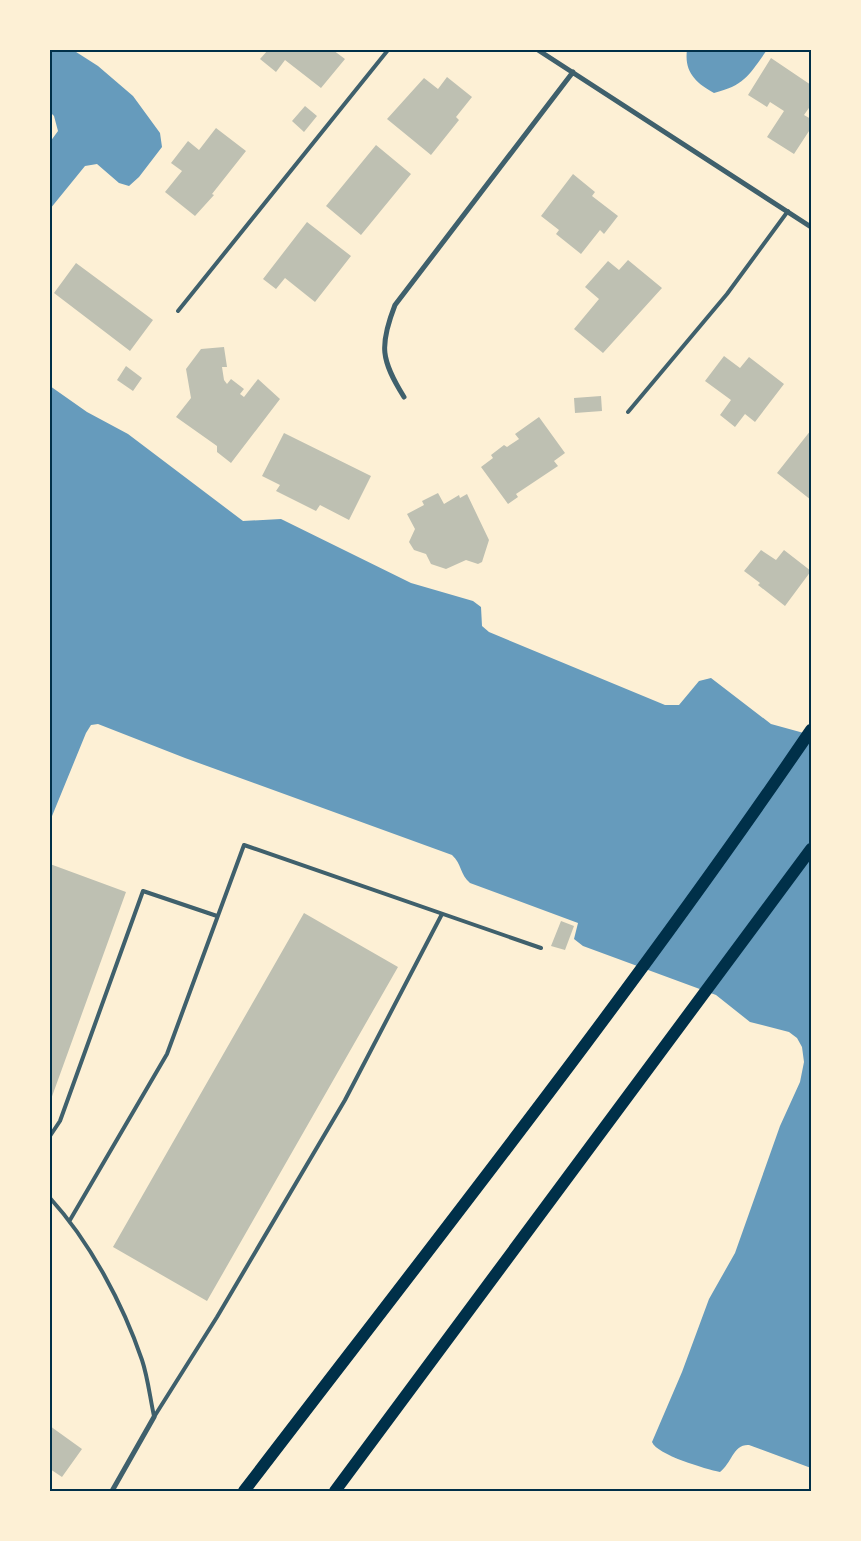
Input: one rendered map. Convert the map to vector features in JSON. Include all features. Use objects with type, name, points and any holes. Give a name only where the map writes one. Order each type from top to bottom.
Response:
[{"type":"main road","points":[[244,1491],[588,1040],[750,819],[811,730]]},
{"type":"main road","points":[[336,1491],[811,849]]},
{"type":"street","points":[[538,50],[811,227]]},
{"type":"street","points":[[404,397],[390,374],[384,353],[385,330],[395,305],[574,72]]},
{"type":"street","points":[[112,1491],[154,1417]]},
{"type":"lane","points":[[178,311],[388,50]]},
{"type":"lane","points":[[628,412],[727,294],[788,212]]},
{"type":"lane","points":[[70,1220],[166,1054],[244,846],[541,948]]},
{"type":"lane","points":[[50,1136],[60,1121],[143,892],[217,916]]},
{"type":"lane","points":[[154,1417],[217,1317],[345,1100],[442,914]]},
{"type":"lane","points":[[50,1198],[70,1220],[123,1311],[142,1362],[154,1417]]},
{"type":"water","points":[[50,50],[73,50],[98,66],[133,96],[160,133],[162,147],[139,177],[129,186],[119,183],[97,164],[85,166],[50,209],[50,142],[58,131],[54,116],[50,112]]},
{"type":"water","points":[[687,50],[767,50],[745,78],[733,86],[714,93],[697,81],[689,71]]},
{"type":"water","points":[[50,386],[87,412],[128,434],[243,521],[281,519],[411,583],[473,601],[481,607],[482,626],[489,632],[665,705],[679,705],[699,681],[711,678],[771,724],[811,735],[811,1468],[749,1445],[739,1448],[720,1472],[694,1465],[672,1456],[663,1452],[652,1442],[682,1372],[709,1299],[735,1253],[780,1126],[800,1082],[804,1062],[802,1047],[797,1038],[789,1032],[750,1022],[716,995],[583,946],[574,939],[578,923],[470,883],[464,877],[458,862],[452,855],[185,758],[98,724],[91,725],[86,733],[50,821]]},
{"type":"building","points":[[268,50],[333,50],[345,59],[321,88],[285,60],[276,72],[260,59]]},
{"type":"building","points":[[771,58],[811,85],[811,105],[804,115],[811,119],[811,128],[794,154],[767,137],[784,111],[770,102],[767,107],[748,95]]},
{"type":"building","points":[[447,77],[472,97],[456,117],[459,120],[431,155],[387,119],[424,78],[438,89]]},
{"type":"building","points":[[305,106],[317,116],[304,132],[292,121]]},
{"type":"building","points":[[216,128],[246,151],[212,194],[214,195],[195,216],[165,192],[182,171],[171,163],[188,141],[199,150]]},
{"type":"building","points":[[376,145],[411,174],[361,235],[326,206]]},
{"type":"building","points":[[573,174],[595,192],[592,196],[618,216],[604,234],[600,230],[581,254],[556,234],[559,230],[541,216]]},
{"type":"building","points":[[307,222],[351,256],[315,302],[285,278],[276,289],[263,279]]},
{"type":"building","points":[[628,260],[662,288],[603,353],[574,329],[599,299],[585,287],[608,261],[619,270]]},
{"type":"building","points":[[76,263],[153,320],[130,351],[54,293]]},
{"type":"building","points":[[224,347],[227,367],[222,367],[224,380],[227,384],[231,379],[244,389],[240,394],[244,397],[258,379],[280,399],[231,463],[217,452],[217,446],[176,417],[191,398],[186,369],[201,349]]},
{"type":"building","points":[[724,356],[740,368],[749,357],[784,384],[755,422],[745,414],[735,427],[720,415],[731,400],[705,381]]},
{"type":"building","points":[[126,366],[142,378],[133,391],[117,380]]},
{"type":"building","points":[[601,396],[602,411],[575,413],[574,398]]},
{"type":"building","points":[[539,417],[565,453],[554,461],[558,466],[516,494],[518,497],[508,504],[481,467],[493,458],[491,455],[504,445],[507,447],[519,439],[515,434]]},
{"type":"building","points":[[811,430],[811,500],[777,473]]},
{"type":"building","points":[[284,433],[371,476],[349,520],[320,505],[316,511],[276,491],[280,485],[262,476]]},
{"type":"building","points":[[438,493],[444,504],[459,495],[460,498],[467,494],[489,540],[482,562],[478,564],[466,560],[446,569],[431,564],[426,554],[414,550],[409,542],[415,529],[407,514],[424,505],[422,501]]},
{"type":"building","points":[[761,550],[776,560],[784,550],[811,571],[785,606],[758,585],[760,583],[744,571]]},
{"type":"building","points":[[50,864],[126,892],[50,1102]]},
{"type":"building","points":[[304,913],[398,967],[207,1301],[113,1247]]},
{"type":"building","points":[[561,921],[574,926],[565,950],[551,946]]},
{"type":"building","points":[[50,1426],[82,1449],[62,1477],[50,1469]]}]
